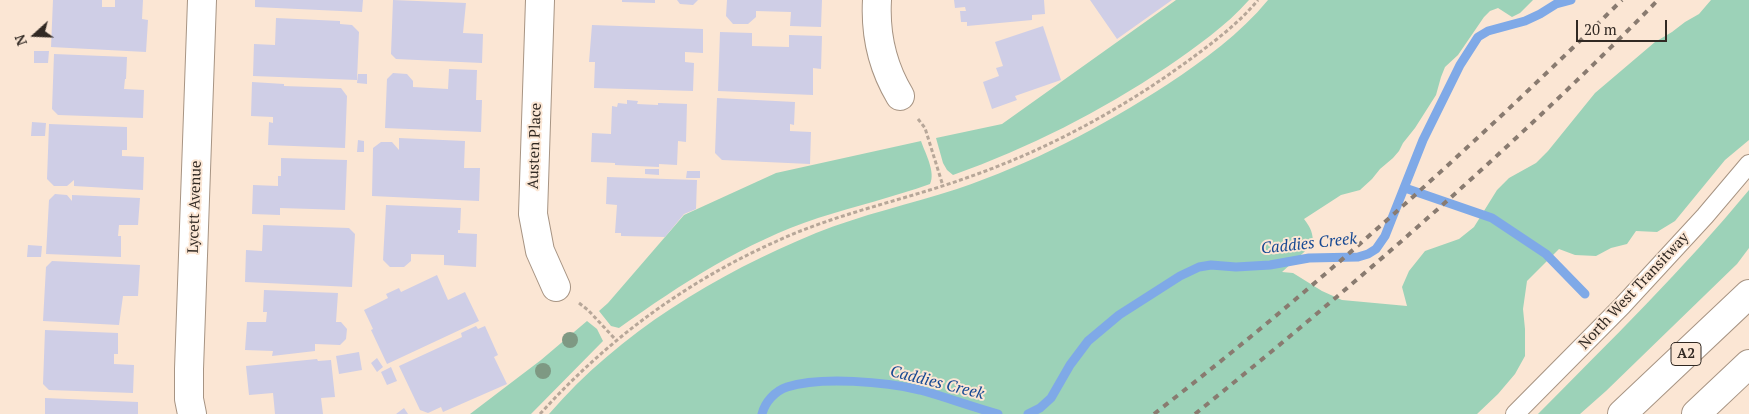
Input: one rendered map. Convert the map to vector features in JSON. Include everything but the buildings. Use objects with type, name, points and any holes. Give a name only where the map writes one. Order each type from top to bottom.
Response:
[{"type":"main road","name":"Lycett Avenue","points":[[192,414],[189,369],[202,0]]},
{"type":"main road","name":"Austen Place","points":[[540,0],[533,214],[540,250],[556,287]]},
{"type":"main road","points":[[876,0],[876,27],[879,47],[891,82],[900,96]]},
{"type":"main road","name":"A2","points":[[1622,414],[1749,294]]},
{"type":"main road","points":[[1696,414],[1749,364]]},
{"type":"lane","name":"North West Transitway","points":[[1515,414],[1622,306],[1705,216],[1749,164]]},
{"type":"path","points":[[540,414],[573,379],[616,340],[649,314],[702,279],[770,244],[838,218],[970,177],[1070,134],[1139,95],[1208,46],[1237,23],[1258,0]]},
{"type":"path","points":[[900,96],[925,128],[944,186]]},
{"type":"path","points":[[556,287],[588,310],[616,340]]},
{"type":"green space","points":[[1176,0],[1249,0],[1221,27],[1189,52],[1090,114],[1036,141],[953,175],[947,170],[943,163],[936,138],[1002,124]]},
{"type":"green space","points":[[1268,0],[1533,0],[1520,13],[1512,17],[1498,8],[1490,11],[1458,55],[1445,67],[1436,95],[1393,158],[1360,190],[1341,195],[1304,219],[1311,231],[1313,244],[1282,272],[1293,273],[1322,291],[1342,300],[1407,306],[1402,287],[1409,271],[1425,251],[1459,239],[1474,227],[1497,190],[1509,178],[1536,163],[1595,93],[1655,42],[1699,14],[1711,0],[1749,0],[1749,140],[1725,160],[1675,221],[1657,232],[1636,231],[1627,244],[1611,248],[1596,256],[1575,255],[1559,249],[1527,281],[1523,309],[1525,356],[1515,374],[1477,414],[549,414],[577,384],[607,357],[638,332],[706,287],[742,267],[816,233],[985,179],[1039,156],[1092,130],[1195,66],[1234,35]]},
{"type":"green space","points":[[921,141],[931,168],[932,179],[930,184],[818,218],[765,239],[690,280],[619,328],[611,326],[599,311],[684,215],[776,173]]},
{"type":"green space","points":[[1749,190],[1749,248],[1737,264],[1580,414],[1538,414],[1673,276]]},
{"type":"green space","points":[[587,321],[597,329],[603,341],[531,414],[470,414],[541,360]]},
{"type":"waterway","name":"Caddies Creek","points":[[1028,414],[1040,408],[1051,398],[1070,365],[1088,341],[1119,315],[1180,276],[1199,267],[1211,265],[1236,267],[1270,265],[1309,258],[1358,257],[1376,249],[1385,236],[1423,140],[1460,65],[1478,37],[1488,31],[1525,21],[1556,4],[1571,0]]},
{"type":"waterway","points":[[1405,188],[1492,218],[1546,254],[1585,294]]},
{"type":"waterway","name":"Caddies Creek","points":[[762,414],[768,401],[787,387],[835,381],[854,381],[906,387],[998,414]]},
{"type":"railway","points":[[1154,414],[1276,316],[1394,214],[1622,0]]},
{"type":"railway","points":[[1195,414],[1315,315],[1432,214],[1547,109],[1658,0]]}]
